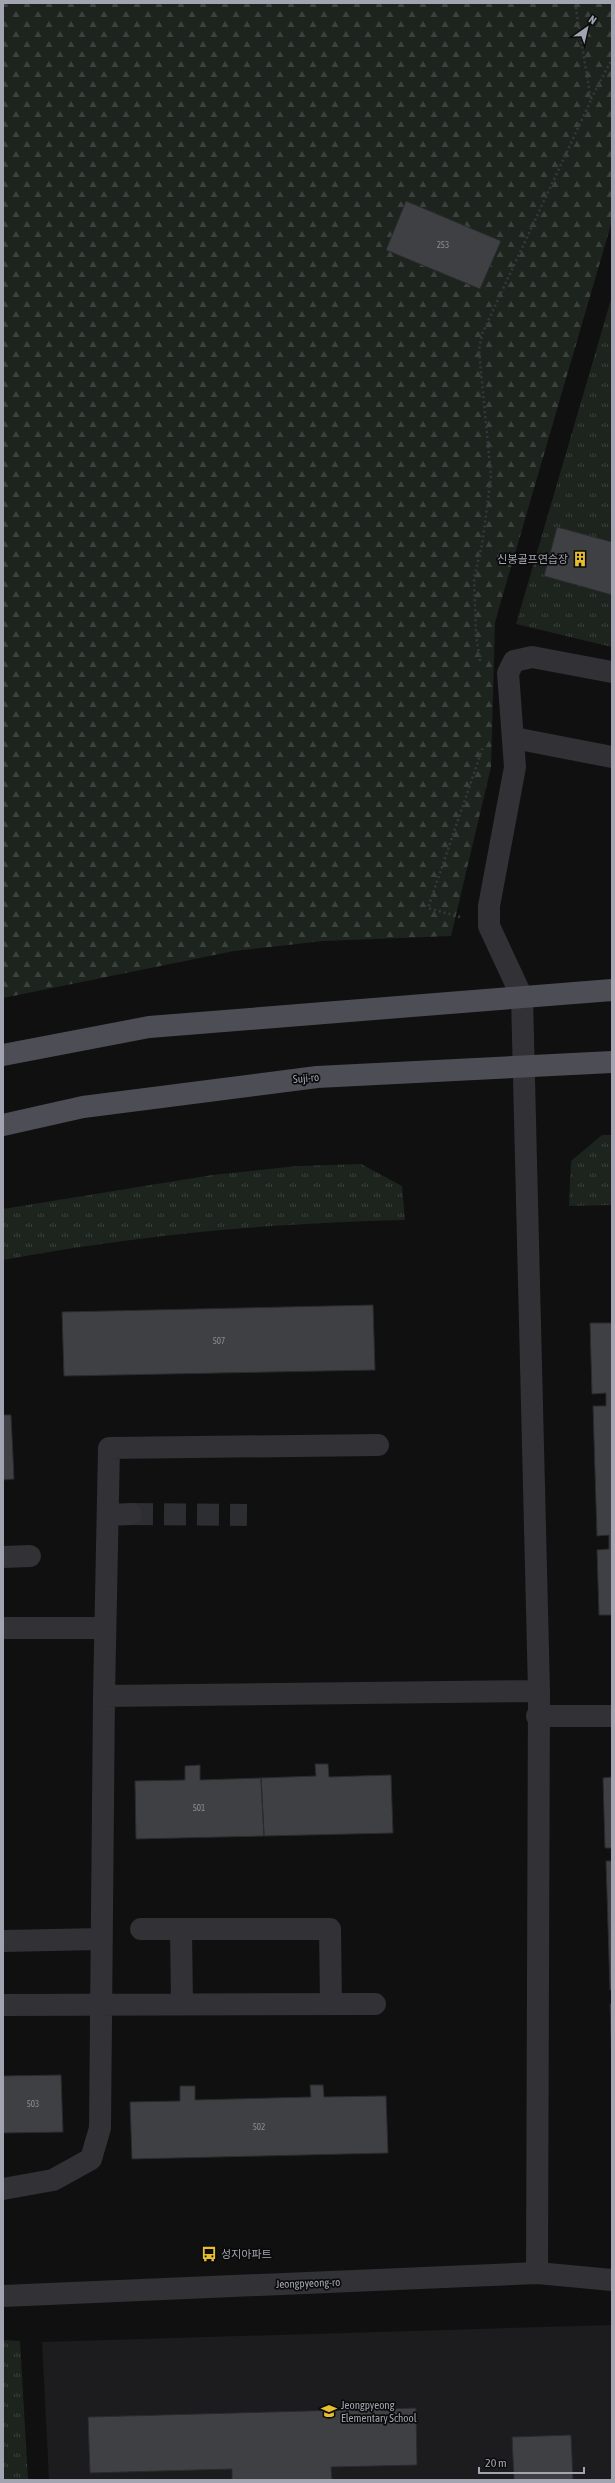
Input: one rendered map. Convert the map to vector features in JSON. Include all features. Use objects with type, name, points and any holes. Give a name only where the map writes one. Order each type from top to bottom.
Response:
[{"type":"main road","points":[[3,1056],[149,1027],[612,990]]},
{"type":"main road","name":"Suji-ro","points":[[3,1125],[83,1107],[262,1082],[317,1077],[524,1068],[612,1062]]},
{"type":"street","points":[[537,2273],[537,1716],[539,1691],[522,997],[489,926],[489,906],[515,767],[508,673],[514,661],[532,657],[612,672]]},
{"type":"street","points":[[514,738],[612,757]]},
{"type":"street","points":[[3,2189],[53,2180],[91,2159],[100,2128],[104,1696],[109,1448],[378,1445]]},
{"type":"street","points":[[108,1515],[131,1514]]},
{"type":"street","points":[[3,1557],[30,1556]]},
{"type":"street","points":[[3,1628],[105,1628]]},
{"type":"street","points":[[104,1696],[539,1691]]},
{"type":"street","points":[[537,1716],[612,1716]]},
{"type":"street","points":[[141,1929],[330,1929],[331,2004]]},
{"type":"street","points":[[181,1929],[182,2004]]},
{"type":"street","points":[[3,1941],[101,1939]]},
{"type":"street","points":[[3,2005],[375,2004]]},
{"type":"street","name":"Jeongpyeong-ro","points":[[3,2296],[537,2273],[612,2280]]},
{"type":"path","points":[[575,3],[591,100]]},
{"type":"path","points":[[480,664],[476,635],[474,578],[482,545],[491,477],[479,350],[482,334],[591,100],[612,59]]},
{"type":"path","points":[[484,741],[428,908],[489,926]]},
{"type":"shaded area","name":"Jeongpyeong Elementary School","points":[[612,2325],[612,2480],[49,2480],[42,2342]]},
{"type":"green space","points":[[3,3],[612,3],[612,221],[495,622],[491,767],[451,936],[323,941],[234,951],[3,998]]},
{"type":"green space","name":"신봉골프연습장","points":[[612,296],[612,647],[516,624]]},
{"type":"green space","points":[[602,1135],[612,1135],[612,1205],[569,1206],[571,1161]]},
{"type":"green space","points":[[361,1164],[402,1186],[405,1220],[304,1224],[203,1232],[153,1237],[53,1251],[3,1260],[3,1209],[212,1175],[298,1166]]},
{"type":"green space","points":[[3,2340],[20,2341],[28,2480],[3,2480]]},
{"type":"building","points":[[406,201],[501,241],[480,289],[386,250]]},
{"type":"building","name":"신봉골프연습장","points":[[557,527],[612,542],[612,595],[544,576]]},
{"type":"building","points":[[373,1305],[375,1370],[64,1376],[62,1312]]},
{"type":"building","points":[[590,1323],[612,1323],[612,1615],[599,1615],[597,1550],[609,1549],[609,1535],[597,1536],[593,1406],[606,1406],[606,1393],[592,1394]]},
{"type":"building","points":[[3,1415],[11,1415],[14,1479],[3,1480]]},
{"type":"building","points":[[315,1764],[328,1764],[329,1777],[391,1775],[393,1833],[264,1836],[261,1778],[316,1776]]},
{"type":"building","points":[[200,1765],[200,1780],[261,1778],[264,1836],[136,1839],[135,1781],[185,1780],[185,1766]]},
{"type":"building","points":[[612,1777],[612,1848],[605,1848],[603,1778]]},
{"type":"building","points":[[606,1861],[612,1861],[612,1990],[610,1990]]},
{"type":"building","points":[[610,2004],[612,2004],[612,2068]]},
{"type":"building","points":[[61,2075],[63,2132],[3,2133],[3,2076]]},
{"type":"building","points":[[310,2085],[323,2085],[324,2097],[386,2096],[388,2153],[132,2159],[130,2102],[180,2101],[180,2086],[195,2086],[195,2100],[311,2097]]},
{"type":"building","points":[[416,2408],[417,2465],[331,2467],[332,2480],[232,2480],[232,2469],[90,2473],[88,2417]]},
{"type":"building","points":[[571,2435],[573,2480],[514,2480],[512,2437]]},
{"type":"tunnel","points":[[131,1514],[247,1515]]},
{"type":"place","name":"신봉골프연습장","points":[[580,559]]},
{"type":"place","name":"성지아파트","points":[[209,2254]]},
{"type":"place","name":"Jeongpyeong Elementary School","points":[[329,2411]]}]
